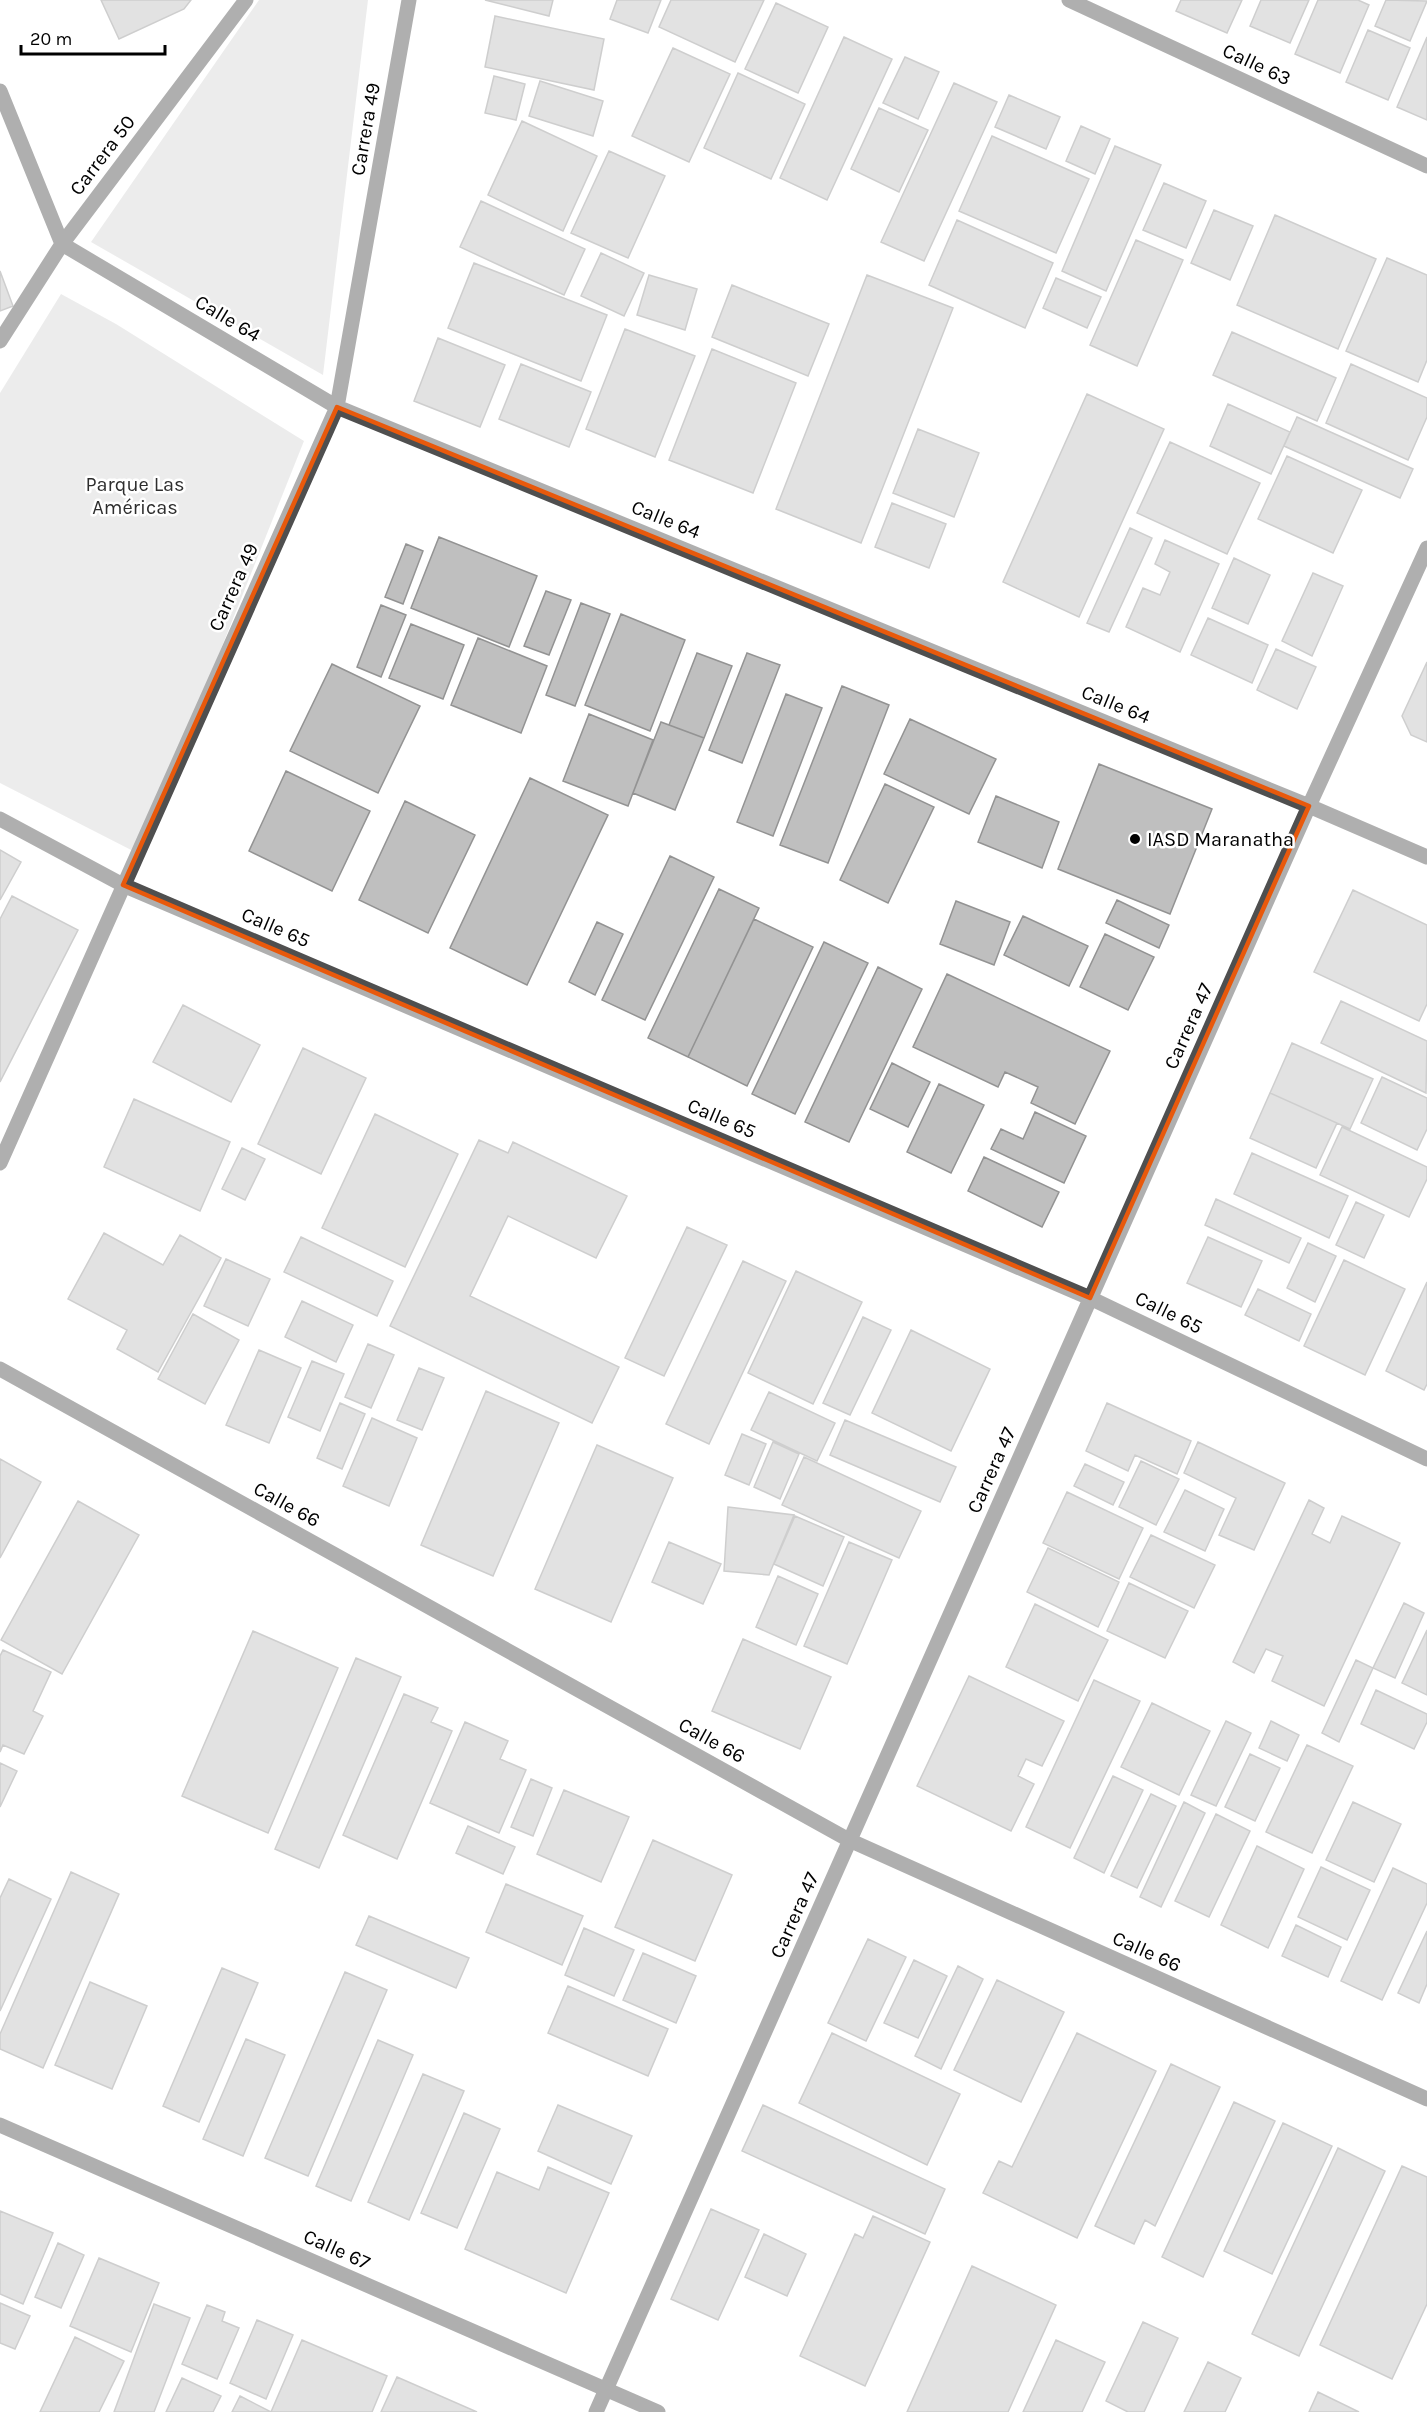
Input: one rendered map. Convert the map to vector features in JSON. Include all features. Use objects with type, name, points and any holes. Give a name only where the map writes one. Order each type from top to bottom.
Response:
[{"type":"street","name":"Carrera 50","points":[[0,341],[62,244],[246,0]]},
{"type":"street","name":"Carrera 49","points":[[0,1163],[337,407],[409,0]]},
{"type":"street","name":"Calle 63","points":[[1069,0],[1427,166]]},
{"type":"street","points":[[0,91],[62,244]]},
{"type":"street","name":"Calle 64","points":[[62,244],[337,407],[1309,806],[1427,857]]},
{"type":"street","name":"Carrera 47","points":[[596,2412],[1309,806],[1427,548]]},
{"type":"street","name":"Calle 65","points":[[0,819],[123,885],[1090,1298],[1427,1459]]},
{"type":"street","name":"Calle 66","points":[[0,1369],[849,1840],[1427,2099]]},
{"type":"street","name":"Calle 67","points":[[0,2125],[658,2412]]},
{"type":"highlighted area","points":[[337,407],[1309,806],[1090,1298],[123,885]]},
{"type":"green space","points":[[259,0],[368,0],[323,375],[91,242]]},
{"type":"green space","name":"Parque Las Américas","points":[[61,294],[116,324],[304,441],[139,854],[0,783],[0,393]]},
{"type":"building","points":[[101,0],[191,0],[184,9],[119,39]]},
{"type":"building","points":[[485,0],[553,0],[549,16]]},
{"type":"building","points":[[617,0],[661,0],[648,33],[610,19]]},
{"type":"building","points":[[671,0],[764,0],[735,62],[659,27]]},
{"type":"building","points":[[1181,0],[1242,0],[1227,33],[1176,11]]},
{"type":"building","points":[[1261,0],[1309,0],[1290,43],[1250,26]]},
{"type":"building","points":[[1318,0],[1358,0],[1369,5],[1340,73],[1295,54]]},
{"type":"building","points":[[1386,0],[1427,1],[1410,41],[1375,26]]},
{"type":"building","points":[[776,3],[828,27],[798,93],[745,69]]},
{"type":"building","points":[[495,16],[604,39],[594,90],[485,67]]},
{"type":"building","points":[[1368,30],[1410,48],[1388,100],[1346,82]]},
{"type":"building","points":[[844,37],[892,59],[827,200],[780,178]]},
{"type":"building","points":[[1427,37],[1427,120],[1397,107]]},
{"type":"building","points":[[673,48],[730,74],[689,162],[632,136]]},
{"type":"building","points":[[905,57],[939,72],[918,119],[883,103]]},
{"type":"building","points":[[738,73],[805,104],[771,179],[704,148]]},
{"type":"building","points":[[494,76],[525,84],[516,120],[485,113]]},
{"type":"building","points":[[540,81],[603,101],[593,136],[529,116]]},
{"type":"building","points":[[954,83],[997,102],[924,261],[881,242]]},
{"type":"building","points":[[1009,95],[1060,117],[1046,149],[995,127]]},
{"type":"building","points":[[879,108],[928,130],[899,192],[851,169]]},
{"type":"building","points":[[522,121],[597,156],[563,231],[488,195]]},
{"type":"building","points":[[1081,126],[1110,139],[1095,174],[1066,161]]},
{"type":"building","points":[[992,136],[1089,179],[1056,253],[959,211]]},
{"type":"building","points":[[1115,146],[1161,165],[1106,291],[1062,271]]},
{"type":"building","points":[[609,151],[665,176],[628,258],[571,233]]},
{"type":"building","points":[[1164,183],[1206,201],[1186,248],[1143,230]]},
{"type":"building","points":[[481,201],[585,249],[564,295],[460,247]]},
{"type":"building","points":[[1214,210],[1253,226],[1230,280],[1191,263]]},
{"type":"building","points":[[1275,215],[1376,259],[1338,349],[1237,305]]},
{"type":"building","points":[[957,220],[1053,263],[1025,328],[929,285]]},
{"type":"building","points":[[1136,240],[1183,260],[1137,366],[1090,345]]},
{"type":"building","points":[[601,253],[644,273],[624,316],[581,296]]},
{"type":"building","points":[[1387,258],[1427,275],[1427,360],[1418,382],[1346,351]]},
{"type":"building","points":[[474,263],[607,315],[581,381],[448,328]]},
{"type":"building","points":[[0,271],[13,306],[0,311]]},
{"type":"building","points":[[649,275],[697,289],[685,330],[637,315]]},
{"type":"building","points":[[867,275],[953,308],[861,543],[776,509]]},
{"type":"building","points":[[1056,278],[1101,297],[1087,328],[1043,308]]},
{"type":"building","points":[[732,285],[829,324],[808,376],[712,337]]},
{"type":"building","points":[[625,329],[695,356],[655,457],[586,429]]},
{"type":"building","points":[[1232,332],[1336,378],[1317,421],[1213,375]]},
{"type":"building","points":[[438,338],[505,365],[480,427],[414,401]]},
{"type":"building","points":[[712,349],[796,383],[753,493],[669,460]]},
{"type":"building","points":[[521,364],[591,392],[569,447],[499,419]]},
{"type":"building","points":[[1351,364],[1427,398],[1427,417],[1408,460],[1326,423]]},
{"type":"building","points":[[1087,394],[1164,429],[1079,617],[1003,582]]},
{"type":"building","points":[[1228,404],[1290,432],[1271,474],[1210,446]]},
{"type":"building","points":[[1297,417],[1413,469],[1400,498],[1284,446]]},
{"type":"building","points":[[918,429],[979,453],[954,517],[893,493]]},
{"type":"building","points":[[1170,442],[1260,483],[1227,554],[1137,513]]},
{"type":"building","points":[[1287,456],[1362,490],[1333,553],[1258,519]]},
{"type":"building","points":[[892,503],[946,524],[929,568],[875,547]]},
{"type":"building","points":[[1130,528],[1152,538],[1109,632],[1087,623]]},
{"type":"building","points":[[439,537],[537,576],[509,647],[411,608]]},
{"type":"building","points":[[1165,540],[1219,564],[1180,652],[1126,627],[1143,588],[1160,595],[1170,572],[1155,564]]},
{"type":"building","points":[[406,544],[423,551],[403,604],[385,597]]},
{"type":"building","points":[[1234,558],[1270,575],[1248,624],[1212,608]]},
{"type":"building","points":[[1313,573],[1343,586],[1312,656],[1282,641]]},
{"type":"building","points":[[546,591],[571,600],[549,655],[524,646]]},
{"type":"building","points":[[581,603],[610,614],[575,706],[546,695]]},
{"type":"building","points":[[381,605],[406,615],[381,677],[357,667]]},
{"type":"building","points":[[621,614],[685,640],[650,731],[585,705]]},
{"type":"building","points":[[1208,618],[1268,645],[1252,683],[1191,655]]},
{"type":"building","points":[[411,624],[464,645],[443,699],[389,678]]},
{"type":"building","points":[[478,638],[547,666],[521,733],[451,705]]},
{"type":"building","points":[[1276,649],[1316,667],[1297,709],[1257,690]]},
{"type":"building","points":[[697,653],[732,666],[704,738],[669,725]]},
{"type":"building","points":[[747,653],[780,665],[742,763],[709,750]]},
{"type":"building","points":[[1427,662],[1427,742],[1411,735],[1402,716]]},
{"type":"building","points":[[332,664],[420,706],[378,793],[290,751]]},
{"type":"building","points":[[842,686],[889,705],[828,863],[780,845]]},
{"type":"building","points":[[786,694],[822,708],[773,836],[737,822]]},
{"type":"building","points":[[589,714],[653,740],[628,806],[563,781]]},
{"type":"building","points":[[910,719],[996,759],[969,814],[884,774]]},
{"type":"building","points":[[661,722],[704,738],[675,810],[633,793]]},
{"type":"building","name":"IASD Maranatha","points":[[1099,764],[1212,809],[1170,914],[1058,869]]},
{"type":"building","points":[[286,771],[370,811],[332,891],[249,851]]},
{"type":"building","points":[[530,778],[608,815],[527,985],[450,948]]},
{"type":"building","points":[[885,784],[934,807],[888,903],[840,880]]},
{"type":"building","points":[[996,796],[1059,822],[1042,868],[978,842]]},
{"type":"building","points":[[405,801],[475,835],[428,933],[359,900]]},
{"type":"building","points":[[0,850],[21,862],[0,900]]},
{"type":"building","points":[[670,856],[714,877],[645,1020],[602,1000]]},
{"type":"building","points":[[719,889],[759,908],[688,1057],[648,1038]]},
{"type":"building","points":[[1353,890],[1427,925],[1427,1004],[1419,1021],[1314,972]]},
{"type":"building","points":[[12,896],[78,930],[0,1082],[0,919]]},
{"type":"building","points":[[1117,900],[1169,925],[1159,948],[1106,923]]},
{"type":"building","points":[[956,901],[1010,922],[994,965],[940,944]]},
{"type":"building","points":[[1023,916],[1088,946],[1069,986],[1004,955]]},
{"type":"building","points":[[754,919],[813,947],[747,1086],[688,1057]]},
{"type":"building","points":[[597,922],[623,934],[595,995],[569,982]]},
{"type":"building","points":[[1105,934],[1154,957],[1128,1010],[1080,987]]},
{"type":"building","points":[[824,942],[868,963],[795,1114],[752,1094]]},
{"type":"building","points":[[878,967],[922,989],[849,1142],[805,1122]]},
{"type":"building","points":[[947,974],[1110,1051],[1075,1124],[1031,1103],[1038,1087],[1005,1072],[998,1087],[913,1047]]},
{"type":"building","points":[[1341,1001],[1427,1041],[1426,1093],[1321,1043]]},
{"type":"building","points":[[183,1005],[260,1045],[231,1102],[153,1062]]},
{"type":"building","points":[[1292,1043],[1373,1079],[1350,1129],[1270,1093]]},
{"type":"building","points":[[303,1048],[366,1078],[321,1174],[258,1144]]},
{"type":"building","points":[[892,1063],[930,1082],[908,1127],[870,1109]]},
{"type":"building","points":[[1382,1077],[1427,1098],[1427,1129],[1417,1150],[1361,1123]]},
{"type":"building","points":[[939,1084],[984,1105],[951,1173],[907,1152]]},
{"type":"building","points":[[1270,1093],[1337,1123],[1316,1168],[1250,1138]]},
{"type":"building","points":[[134,1099],[230,1142],[200,1211],[104,1167]]},
{"type":"building","points":[[1035,1112],[1086,1136],[1064,1183],[991,1149],[1001,1129],[1023,1139]]},
{"type":"building","points":[[375,1114],[458,1154],[405,1267],[322,1228]]},
{"type":"building","points":[[1342,1127],[1427,1167],[1427,1179],[1409,1217],[1320,1175]]},
{"type":"building","points":[[479,1140],[508,1153],[513,1142],[627,1196],[596,1258],[508,1216],[470,1296],[619,1367],[592,1423],[390,1326]]},
{"type":"building","points":[[242,1148],[265,1159],[245,1200],[222,1189]]},
{"type":"building","points":[[1252,1153],[1348,1196],[1329,1238],[1234,1194]]},
{"type":"building","points":[[984,1157],[1059,1192],[1042,1227],[968,1191]]},
{"type":"building","points":[[1216,1199],[1301,1238],[1289,1263],[1205,1225]]},
{"type":"building","points":[[1356,1202],[1384,1215],[1364,1258],[1336,1245]]},
{"type":"building","points":[[687,1227],[727,1245],[664,1376],[625,1358]]},
{"type":"building","points":[[104,1233],[163,1265],[180,1235],[221,1258],[158,1372],[117,1349],[127,1330],[68,1299]]},
{"type":"building","points":[[301,1237],[393,1281],[377,1316],[284,1272]]},
{"type":"building","points":[[1208,1237],[1262,1261],[1241,1307],[1187,1283]]},
{"type":"building","points":[[1308,1243],[1336,1256],[1315,1302],[1287,1288]]},
{"type":"building","points":[[226,1259],[270,1279],[248,1326],[204,1306]]},
{"type":"building","points":[[1344,1260],[1405,1289],[1365,1375],[1304,1346]]},
{"type":"building","points":[[743,1261],[786,1281],[709,1444],[666,1424]]},
{"type":"building","points":[[796,1271],[862,1302],[813,1404],[748,1373]]},
{"type":"building","points":[[1427,1282],[1427,1384],[1424,1390],[1386,1371]]},
{"type":"building","points":[[1258,1289],[1311,1314],[1299,1341],[1245,1315]]},
{"type":"building","points":[[302,1301],[353,1325],[336,1362],[285,1337]]},
{"type":"building","points":[[193,1314],[239,1340],[205,1404],[158,1379]]},
{"type":"building","points":[[863,1317],[891,1330],[850,1415],[823,1403]]},
{"type":"building","points":[[911,1330],[990,1369],[951,1451],[872,1413]]},
{"type":"building","points":[[368,1344],[394,1355],[371,1408],[345,1397]]},
{"type":"building","points":[[259,1350],[301,1368],[269,1443],[226,1425]]},
{"type":"building","points":[[312,1361],[344,1374],[320,1431],[288,1417]]},
{"type":"building","points":[[419,1368],[444,1378],[422,1430],[397,1420]]},
{"type":"building","points":[[486,1391],[559,1423],[493,1576],[421,1545]]},
{"type":"building","points":[[769,1392],[835,1423],[817,1461],[751,1430]]},
{"type":"building","points":[[340,1403],[365,1414],[342,1469],[317,1458]]},
{"type":"building","points":[[1107,1403],[1191,1441],[1177,1474],[1135,1455],[1128,1471],[1086,1451]]},
{"type":"building","points":[[372,1418],[417,1438],[389,1506],[343,1486]]},
{"type":"building","points":[[845,1420],[956,1467],[940,1502],[830,1455]]},
{"type":"building","points":[[742,1434],[766,1444],[749,1485],[725,1475]]},
{"type":"building","points":[[773,1442],[799,1454],[780,1499],[754,1487]]},
{"type":"building","points":[[1198,1442],[1285,1483],[1254,1550],[1219,1535],[1236,1498],[1184,1473]]},
{"type":"building","points":[[597,1445],[673,1478],[611,1622],[535,1589]]},
{"type":"building","points":[[804,1457],[921,1511],[899,1558],[782,1505]]},
{"type":"building","points":[[0,1459],[41,1482],[0,1558]]},
{"type":"building","points":[[1141,1461],[1179,1479],[1156,1525],[1119,1507]]},
{"type":"building","points":[[1085,1464],[1124,1482],[1113,1505],[1074,1486]]},
{"type":"building","points":[[1185,1490],[1224,1509],[1205,1551],[1164,1532]]},
{"type":"building","points":[[1067,1492],[1143,1528],[1119,1579],[1043,1543]]},
{"type":"building","points":[[1309,1500],[1324,1508],[1312,1534],[1330,1543],[1342,1516],[1400,1543],[1324,1706],[1272,1681],[1283,1656],[1266,1649],[1254,1673],[1233,1662]]},
{"type":"building","points":[[78,1501],[139,1535],[62,1674],[1,1640]]},
{"type":"building","points":[[728,1507],[794,1515],[769,1575],[724,1571]]},
{"type":"building","points":[[795,1516],[844,1537],[823,1586],[774,1564]]},
{"type":"building","points":[[1151,1535],[1215,1565],[1194,1608],[1130,1577]]},
{"type":"building","points":[[669,1542],[721,1564],[703,1604],[652,1582]]},
{"type":"building","points":[[849,1542],[892,1560],[847,1664],[804,1646]]},
{"type":"building","points":[[1048,1548],[1119,1582],[1098,1627],[1027,1592]]},
{"type":"building","points":[[778,1576],[818,1594],[796,1645],[756,1627]]},
{"type":"building","points":[[1129,1583],[1188,1611],[1165,1658],[1107,1631]]},
{"type":"building","points":[[1404,1603],[1424,1613],[1395,1678],[1373,1668]]},
{"type":"building","points":[[1035,1604],[1108,1640],[1078,1701],[1006,1667]]},
{"type":"building","points":[[1427,1630],[1427,1695],[1402,1683]]},
{"type":"building","points":[[253,1631],[338,1668],[268,1833],[182,1796]]},
{"type":"building","points":[[743,1639],[831,1677],[800,1749],[712,1711]]},
{"type":"building","points":[[3,1650],[51,1672],[33,1711],[43,1716],[24,1754],[3,1745],[0,1752],[0,1656]]},
{"type":"building","points":[[356,1658],[401,1677],[319,1868],[275,1849]]},
{"type":"building","points":[[1356,1660],[1373,1668],[1339,1742],[1322,1733]]},
{"type":"building","points":[[969,1676],[1064,1721],[1042,1766],[1026,1759],[1018,1776],[1034,1784],[1011,1831],[917,1786]]},
{"type":"building","points":[[1094,1680],[1140,1701],[1070,1848],[1026,1827]]},
{"type":"building","points":[[1376,1690],[1427,1714],[1427,1722],[1414,1749],[1361,1724]]},
{"type":"building","points":[[404,1694],[438,1708],[431,1722],[452,1731],[397,1859],[343,1835]]},
{"type":"building","points":[[1152,1703],[1210,1731],[1179,1795],[1121,1767]]},
{"type":"building","points":[[1226,1721],[1251,1733],[1216,1806],[1191,1795]]},
{"type":"building","points":[[1271,1721],[1299,1735],[1287,1761],[1259,1748]]},
{"type":"building","points":[[465,1722],[508,1741],[500,1759],[526,1770],[499,1833],[430,1803]]},
{"type":"building","points":[[1307,1745],[1353,1766],[1312,1853],[1266,1832]]},
{"type":"building","points":[[1250,1754],[1280,1768],[1255,1821],[1225,1807]]},
{"type":"building","points":[[0,1763],[17,1771],[0,1807]]},
{"type":"building","points":[[1113,1776],[1143,1790],[1104,1873],[1074,1858]]},
{"type":"building","points":[[531,1779],[552,1788],[533,1836],[511,1827]]},
{"type":"building","points":[[564,1790],[629,1817],[601,1882],[537,1854]]},
{"type":"building","points":[[1151,1794],[1176,1806],[1137,1888],[1111,1876]]},
{"type":"building","points":[[1184,1802],[1205,1813],[1161,1907],[1140,1897]]},
{"type":"building","points":[[1353,1802],[1401,1824],[1374,1882],[1326,1860]]},
{"type":"building","points":[[1216,1814],[1250,1831],[1209,1917],[1175,1901]]},
{"type":"building","points":[[468,1826],[515,1847],[503,1874],[456,1853]]},
{"type":"building","points":[[653,1840],[732,1875],[695,1961],[615,1927]]},
{"type":"building","points":[[1257,1846],[1304,1869],[1268,1948],[1221,1925]]},
{"type":"building","points":[[1321,1867],[1370,1890],[1347,1940],[1298,1917]]},
{"type":"building","points":[[1393,1868],[1427,1884],[1427,1903],[1382,2000],[1341,1981]]},
{"type":"building","points":[[71,1872],[119,1894],[43,2068],[0,2049],[0,2034]]},
{"type":"building","points":[[9,1879],[51,1899],[0,2011],[0,1898]]},
{"type":"building","points":[[506,1884],[583,1916],[562,1965],[486,1932]]},
{"type":"building","points":[[369,1916],[469,1958],[456,1988],[356,1945]]},
{"type":"building","points":[[1296,1925],[1341,1947],[1328,1977],[1282,1956]]},
{"type":"building","points":[[584,1928],[634,1950],[614,1996],[565,1975]]},
{"type":"building","points":[[1427,1931],[1427,1984],[1419,2003],[1398,1993]]},
{"type":"building","points":[[868,1939],[906,1957],[866,2041],[828,2023]]},
{"type":"building","points":[[643,1953],[696,1976],[676,2023],[623,2000]]},
{"type":"building","points":[[914,1960],[947,1976],[918,2038],[884,2023]]},
{"type":"building","points":[[958,1966],[983,1979],[941,2069],[915,2056]]},
{"type":"building","points":[[222,1968],[258,1983],[199,2122],[163,2106]]},
{"type":"building","points":[[345,1972],[387,1990],[308,2176],[265,2158]]},
{"type":"building","points":[[997,1980],[1064,2012],[1021,2102],[954,2070]]},
{"type":"building","points":[[90,1982],[147,2006],[112,2089],[55,2065]]},
{"type":"building","points":[[568,1986],[668,2029],[648,2076],[548,2033]]},
{"type":"building","points":[[832,2033],[960,2094],[927,2165],[799,2103]]},
{"type":"building","points":[[1077,2033],[1156,2071],[1077,2238],[983,2193],[999,2161],[1012,2167]]},
{"type":"building","points":[[246,2039],[285,2055],[243,2156],[203,2139]]},
{"type":"building","points":[[378,2040],[413,2055],[351,2201],[316,2186]]},
{"type":"building","points":[[1171,2064],[1220,2087],[1155,2226],[1145,2220],[1134,2244],[1095,2226]]},
{"type":"building","points":[[423,2074],[464,2091],[409,2220],[368,2202]]},
{"type":"building","points":[[1234,2102],[1275,2121],[1203,2277],[1162,2257]]},
{"type":"building","points":[[558,2105],[632,2136],[611,2184],[538,2151]]},
{"type":"building","points":[[763,2105],[945,2189],[925,2234],[742,2151]]},
{"type":"building","points":[[464,2113],[500,2129],[457,2228],[421,2213]]},
{"type":"building","points":[[1283,2123],[1332,2146],[1272,2274],[1224,2251]]},
{"type":"building","points":[[1338,2148],[1385,2171],[1299,2356],[1252,2334]]},
{"type":"building","points":[[1402,2166],[1427,2177],[1427,2304],[1392,2379],[1320,2345]]},
{"type":"building","points":[[548,2167],[609,2193],[566,2293],[465,2249],[497,2172],[539,2190]]},
{"type":"building","points":[[711,2209],[759,2230],[718,2320],[671,2299]]},
{"type":"building","points":[[0,2211],[53,2233],[23,2304],[0,2294]]},
{"type":"building","points":[[873,2216],[930,2242],[865,2386],[800,2356],[855,2234],[863,2238]]},
{"type":"building","points":[[764,2234],[806,2254],[787,2296],[745,2277]]},
{"type":"building","points":[[58,2243],[84,2255],[61,2308],[35,2297]]},
{"type":"building","points":[[99,2258],[159,2283],[131,2352],[70,2326]]},
{"type":"building","points":[[972,2266],[1056,2305],[1008,2412],[907,2412]]},
{"type":"building","points":[[0,2303],[30,2316],[15,2349],[0,2343]]},
{"type":"building","points":[[154,2304],[190,2318],[154,2412],[114,2412]]},
{"type":"building","points":[[207,2305],[225,2312],[222,2321],[239,2328],[217,2379],[182,2364]]},
{"type":"building","points":[[257,2320],[293,2335],[266,2399],[230,2383]]},
{"type":"building","points":[[1143,2322],[1178,2338],[1144,2412],[1128,2412],[1106,2401]]},
{"type":"building","points":[[75,2337],[124,2361],[99,2412],[40,2412]]},
{"type":"building","points":[[302,2340],[387,2376],[372,2412],[271,2412]]},
{"type":"building","points":[[1056,2340],[1105,2362],[1082,2412],[1023,2412]]},
{"type":"building","points":[[1208,2362],[1241,2378],[1225,2412],[1184,2412]]},
{"type":"building","points":[[397,2377],[477,2412],[381,2412]]},
{"type":"building","points":[[182,2378],[221,2396],[213,2412],[166,2412]]},
{"type":"building","points":[[1318,2392],[1359,2412],[1309,2412]]},
{"type":"building","points":[[240,2396],[271,2412],[232,2412]]},
{"type":"place","name":"IASD Maranatha","points":[[1135,839]]}]
